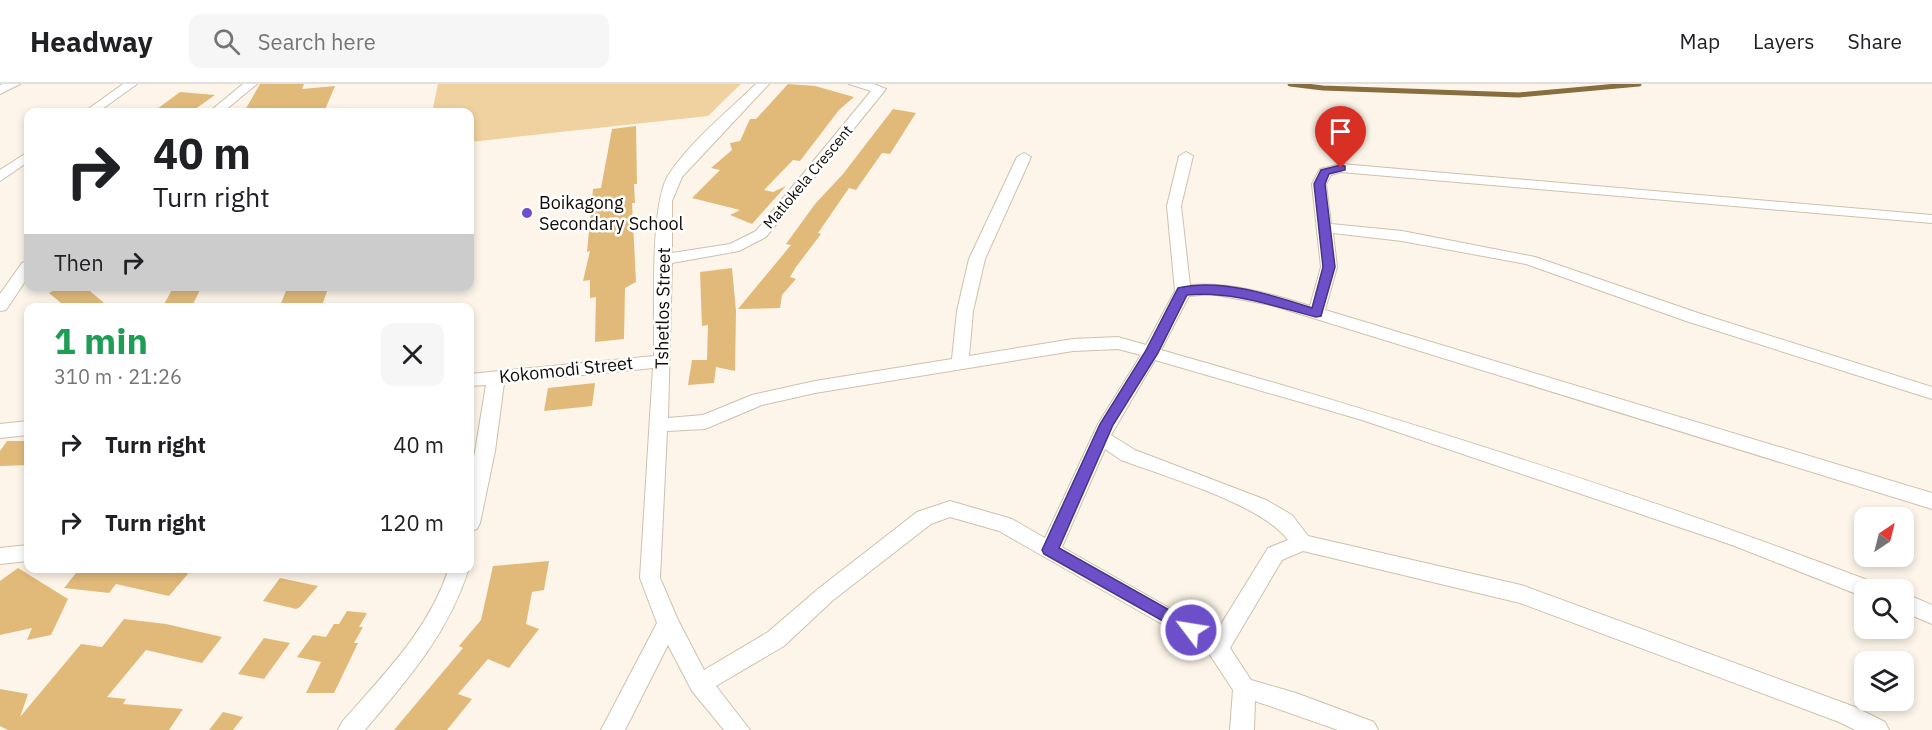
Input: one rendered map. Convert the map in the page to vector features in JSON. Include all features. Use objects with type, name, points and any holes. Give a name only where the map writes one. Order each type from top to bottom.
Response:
[{"type":"street","points":[[0,90],[15,84]]},
{"type":"street","points":[[96,108],[131,84]]},
{"type":"street","points":[[220,108],[251,84]]},
{"type":"street","name":"Tshetlos Street","points":[[738,730],[700,684],[668,623],[650,578],[662,361],[664,201],[675,176],[690,157],[763,84]]},
{"type":"street","name":"Matlokela Crescent","points":[[664,259],[734,248],[761,234],[880,89],[855,84]]},
{"type":"street","points":[[1050,550],[1101,437],[1151,353],[1183,291],[1174,206],[1186,156]]},
{"type":"street","points":[[960,364],[965,311],[977,259],[1024,157]]},
{"type":"street","points":[[0,177],[24,159]]},
{"type":"street","points":[[1316,313],[1329,267],[1319,184],[1324,172],[1341,168],[1932,219]]},
{"type":"street","points":[[1324,228],[1402,236],[1529,260],[1692,317],[1932,393]]},
{"type":"street","points":[[0,306],[24,272]]},
{"type":"street","points":[[1183,291],[1211,289],[1274,300],[1932,501]]},
{"type":"street","points":[[659,425],[705,422],[758,400],[815,387],[1073,345],[1118,343],[1367,415],[1740,539],[1854,583]]},
{"type":"street","name":"Kokomodi Street","points":[[474,380],[662,361]]},
{"type":"street","points":[[474,493],[486,451],[496,377]]},
{"type":"street","points":[[0,431],[24,428]]},
{"type":"street","points":[[1101,437],[1139,460],[1258,506],[1285,521],[1302,543]]},
{"type":"street","points":[[700,684],[776,639],[825,595],[924,518],[950,509],[1005,525],[1177,621],[1218,648],[1244,688],[1242,730]]},
{"type":"street","points":[[1218,648],[1275,554],[1302,543],[1521,594],[1847,714],[1877,730]]},
{"type":"street","points":[[0,556],[24,553]]},
{"type":"street","points":[[350,730],[429,635],[447,605],[457,573]]},
{"type":"street","points":[[1914,607],[1932,615]]},
{"type":"street","points":[[613,730],[668,623]]},
{"type":"street","points":[[1244,688],[1366,730]]},
{"type":"shaded area","points":[[438,84],[741,84],[708,116],[474,142],[474,108],[433,108]]},
{"type":"building","points":[[260,84],[304,84],[302,89],[335,86],[326,108],[246,108]]},
{"type":"building","points":[[788,84],[815,86],[854,97],[839,110],[800,161],[793,160],[764,190],[773,192],[786,186],[752,224],[730,215],[740,210],[692,198],[720,170],[711,168],[732,150],[730,143],[740,141],[750,119],[756,119]]},
{"type":"building","points":[[180,92],[215,95],[197,108],[158,108]]},
{"type":"building","points":[[893,109],[916,113],[890,154],[882,153],[856,190],[849,188],[818,233],[821,234],[790,277],[796,279],[782,295],[780,308],[738,309],[791,245],[786,244],[815,204],[843,174]]},
{"type":"building","points":[[636,126],[637,184],[634,184],[635,203],[632,203],[636,282],[625,288],[624,339],[595,342],[596,297],[590,298],[590,280],[583,281],[590,251],[587,252],[593,189],[601,188],[612,129]]},
{"type":"building","points":[[732,268],[736,311],[735,371],[716,367],[714,383],[688,385],[692,360],[707,360],[708,325],[702,326],[700,272]]},
{"type":"building","points":[[53,291],[90,291],[104,303],[61,303],[49,293]]},
{"type":"building","points":[[171,291],[200,291],[194,303],[165,303]]},
{"type":"building","points":[[286,291],[327,291],[323,303],[281,303]]},
{"type":"building","points":[[595,383],[592,406],[544,411],[548,388]]},
{"type":"building","points":[[7,441],[24,441],[24,465],[0,466],[0,451]]},
{"type":"building","points":[[549,561],[544,590],[532,592],[526,624],[539,629],[509,668],[488,659],[458,694],[472,699],[447,730],[394,730],[463,648],[459,646],[481,620],[493,566]]},
{"type":"building","points":[[18,568],[68,599],[51,635],[27,640],[32,628],[0,635],[0,581]]},
{"type":"building","points":[[76,573],[189,573],[169,596],[116,584],[109,593],[64,588]]},
{"type":"building","points":[[280,578],[318,586],[296,609],[263,601]]},
{"type":"building","points":[[347,611],[367,613],[359,627],[363,627],[354,643],[358,643],[334,693],[306,693],[321,662],[297,657],[313,635],[326,637],[334,624],[339,624]]},
{"type":"building","points":[[124,619],[166,624],[222,637],[202,663],[146,650],[107,697],[126,699],[123,704],[183,709],[169,730],[8,730],[0,726],[0,689],[28,694],[20,717],[81,644],[102,647]]},
{"type":"building","points":[[264,638],[290,643],[264,679],[238,674]]},
{"type":"building","points":[[223,712],[243,717],[233,730],[209,730]]},
{"type":"waterway","points":[[1290,84],[1323,88],[1519,95],[1639,84]]},
{"type":"place","name":"Boikagong Secondary School","points":[[527,213]]},
{"type":"route","points":[[1191,630],[1050,550],[1107,424],[1151,353],[1183,291],[1211,289],[1274,300],[1316,313],[1329,267],[1319,184],[1324,172],[1341,168]]}]
